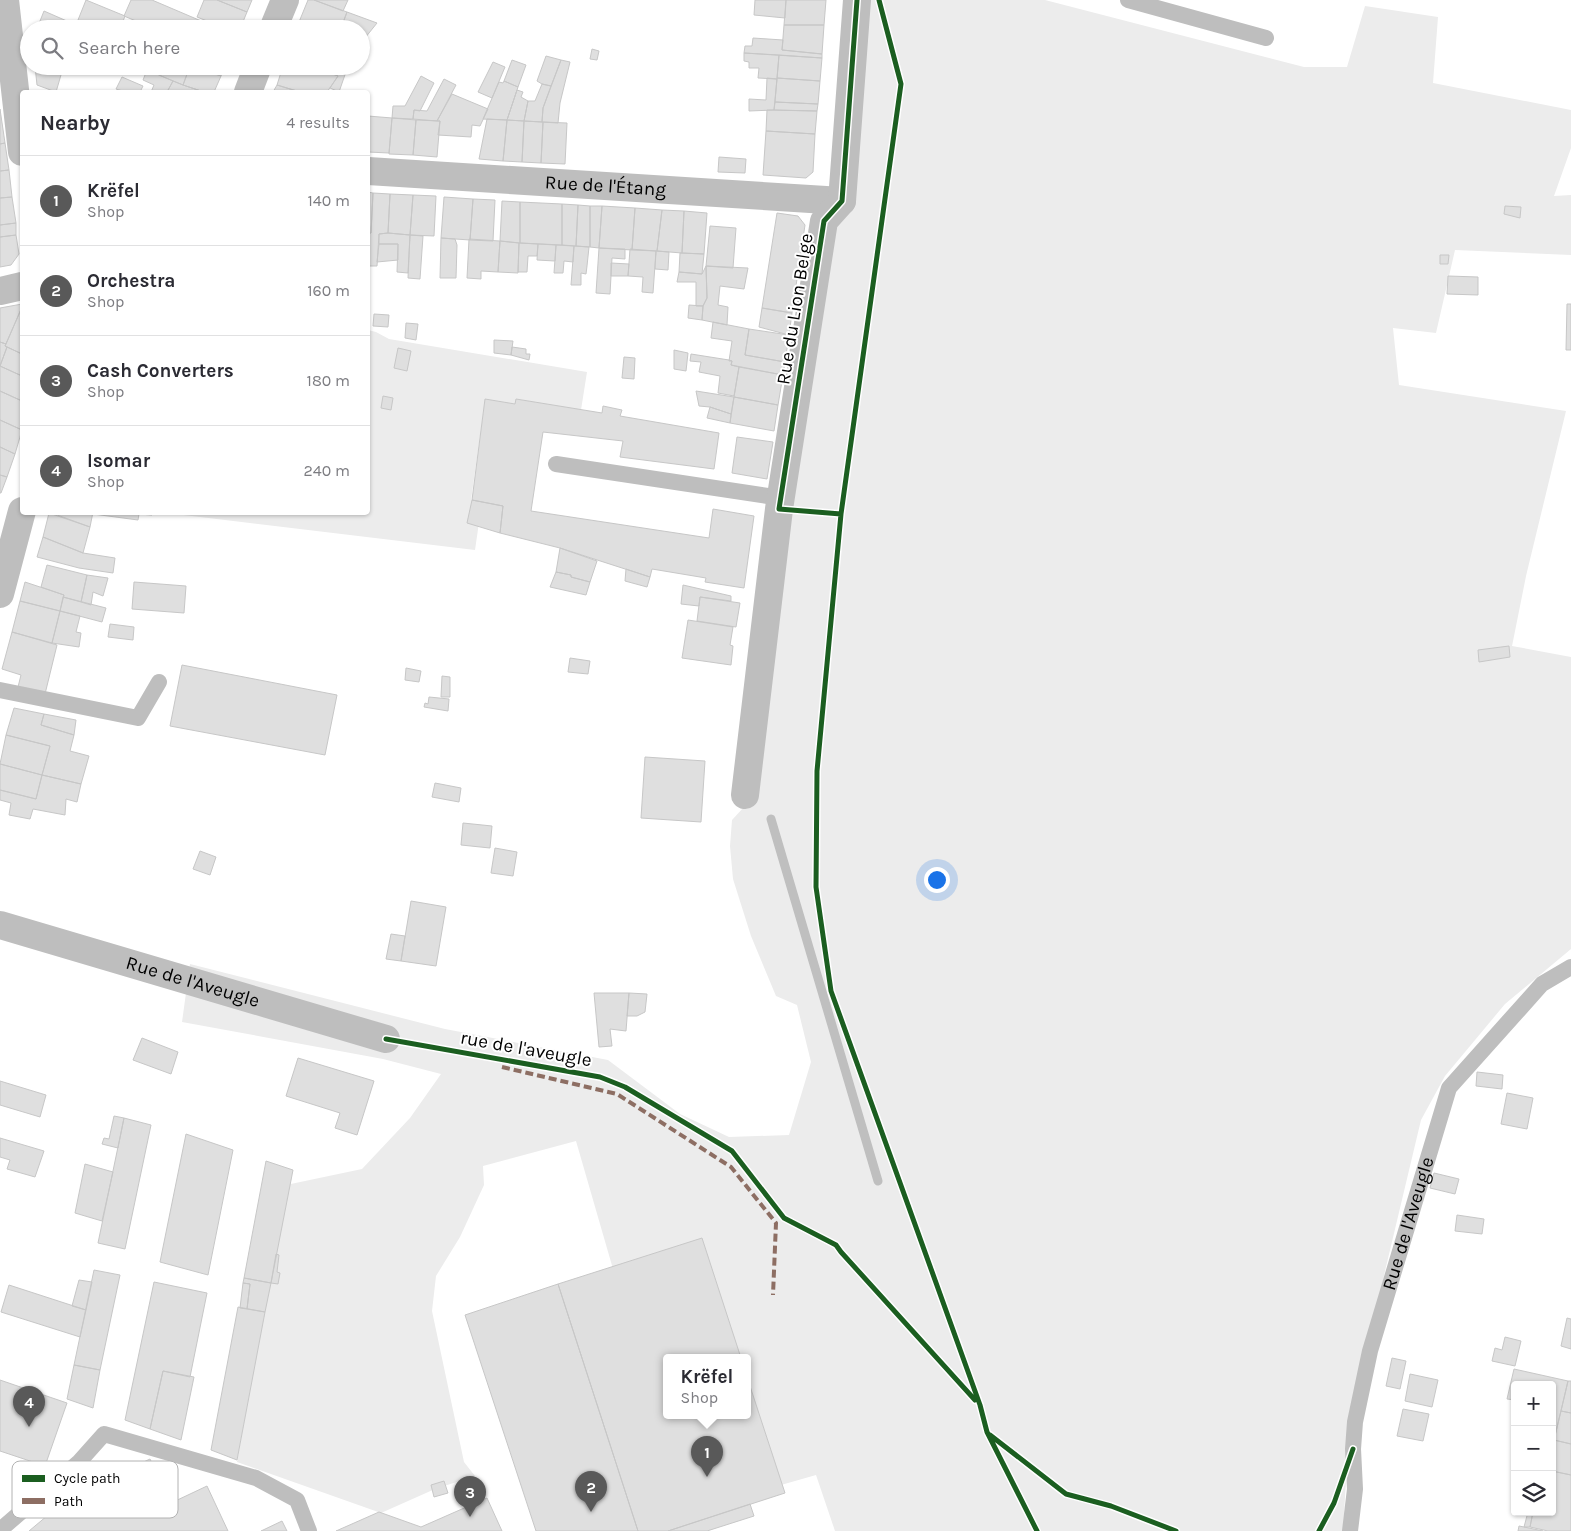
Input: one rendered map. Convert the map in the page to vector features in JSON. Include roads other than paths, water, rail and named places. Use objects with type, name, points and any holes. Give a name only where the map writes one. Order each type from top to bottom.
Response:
[{"type":"street","points":[[4,0],[20,135]]},
{"type":"street","points":[[277,20],[285,0]]},
{"type":"street","points":[[842,201],[857,0]]},
{"type":"street","points":[[249,90],[255,75]]},
{"type":"street","name":"Rue de l'Étang","points":[[370,171],[842,201]]},
{"type":"street","name":"Rue du Lion Belge","points":[[745,795],[781,498],[824,221],[842,201]]},
{"type":"street","points":[[0,291],[20,286]]},
{"type":"street","points":[[0,594],[21,515]]},
{"type":"street","name":"Rue de l'Aveugle","points":[[0,925],[386,1039]]},
{"type":"lane","points":[[1128,0],[1266,38]]},
{"type":"lane","points":[[556,464],[781,498]]},
{"type":"lane","points":[[0,690],[138,718],[159,682]]},
{"type":"lane","name":"Rue de l'Aveugle","points":[[1350,1531],[1355,1489],[1353,1448],[1355,1422],[1370,1351],[1449,1088],[1542,984],[1571,967]]},
{"type":"lane","points":[[80,1461],[104,1434],[256,1478],[297,1500],[309,1531]]},
{"type":"lane","points":[[0,1530],[14,1518]]},
{"type":"waterway","points":[[771,819],[878,1181]]},
{"type":"place","name":"Isomar","points":[[29,1427]]},
{"type":"place","name":"Krëfel","points":[[707,1477]]},
{"type":"place","name":"Orchestra","points":[[591,1512]]},
{"type":"place","name":"Cash Converters","points":[[470,1517]]}]
